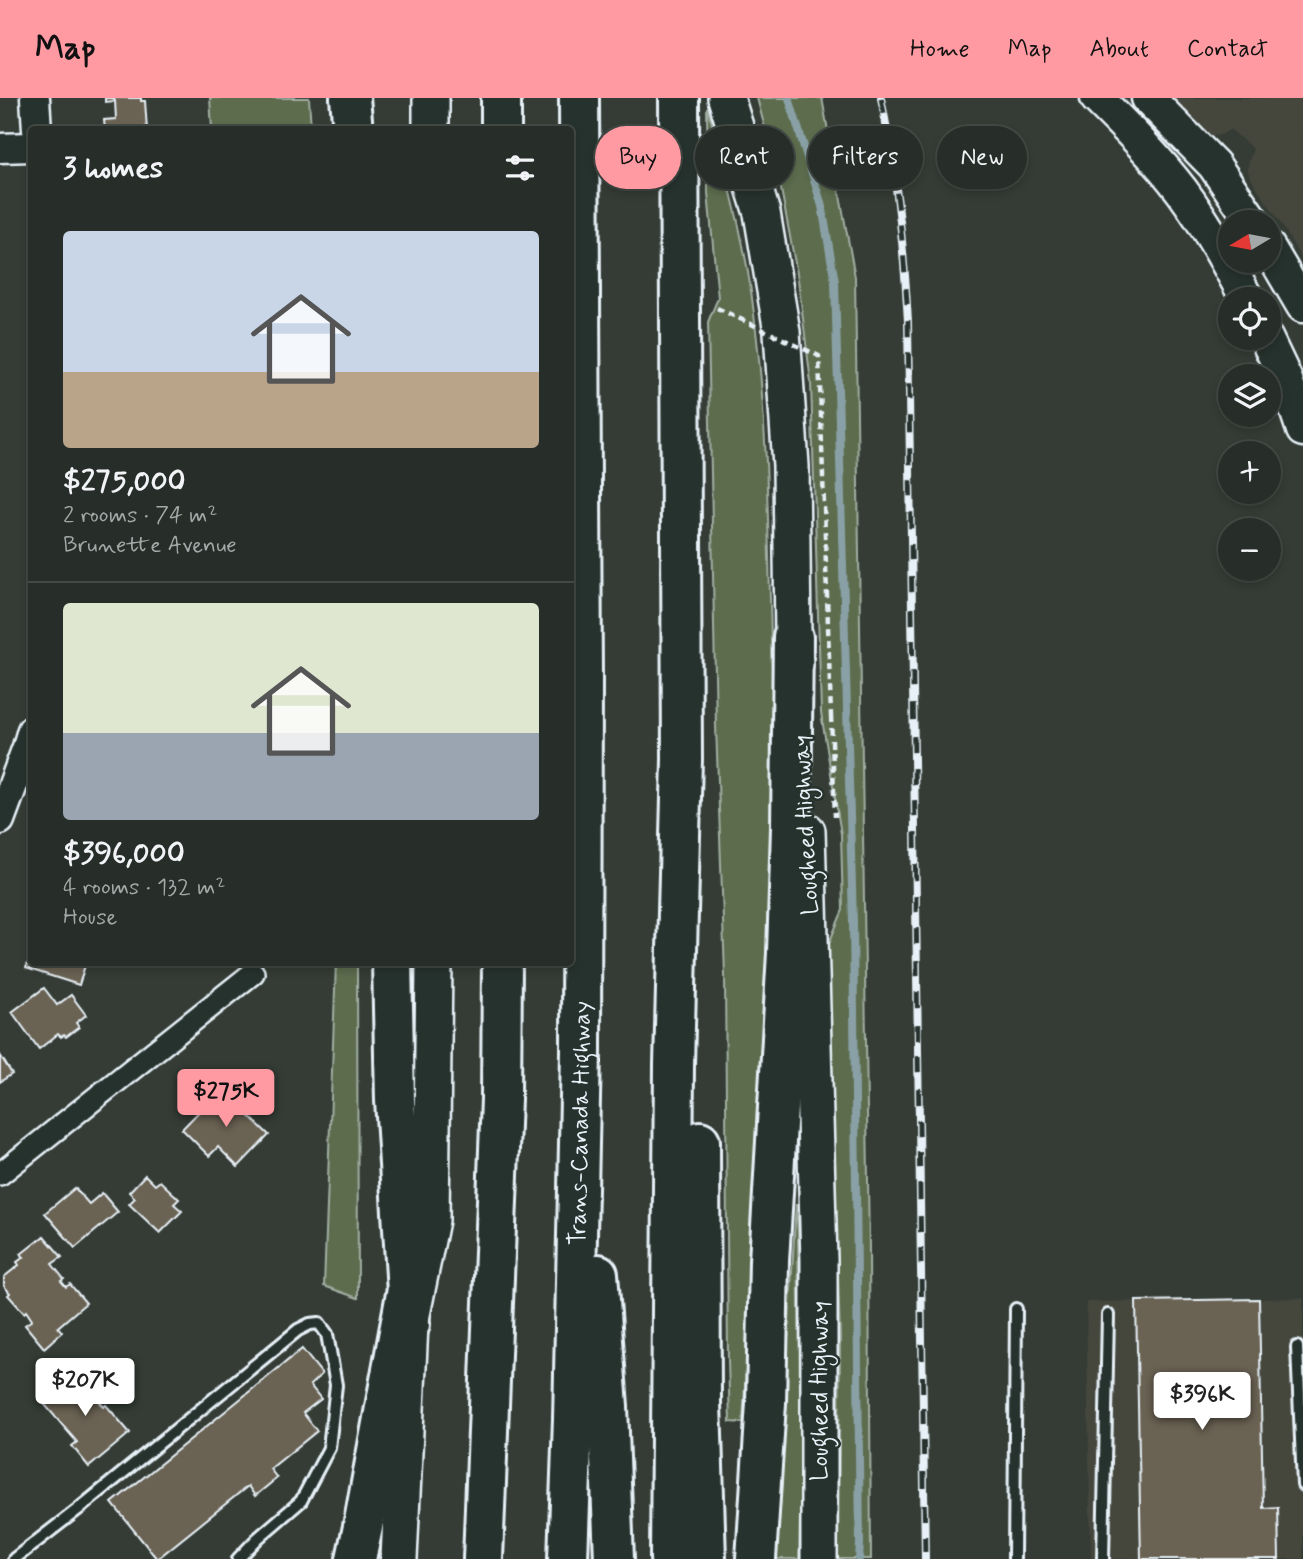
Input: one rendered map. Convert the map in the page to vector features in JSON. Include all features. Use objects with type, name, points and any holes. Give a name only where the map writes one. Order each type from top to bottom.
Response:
[{"type":"highway","points":[[350,98],[352,126]]},
{"type":"highway","points":[[501,98],[501,126]]},
{"type":"highway","name":"Trans-Canada Highway","points":[[568,1559],[581,1052],[579,98]]},
{"type":"highway","points":[[670,1559],[674,1065],[682,759],[679,98]]},
{"type":"highway","points":[[756,1559],[765,1403],[769,1261],[787,953],[793,637]]},
{"type":"highway","points":[[682,759],[699,1064],[701,1403],[706,1559]]},
{"type":"highway","points":[[356,1559],[409,1308],[395,1100],[391,966]]},
{"type":"highway","points":[[483,1559],[501,1099],[502,966]]},
{"type":"highway","points":[[581,1052],[608,1407],[614,1559]]},
{"type":"main road","points":[[431,98],[431,126]]},
{"type":"main road","name":"Lougheed Highway","points":[[726,98],[762,213],[782,332],[791,466],[793,637],[807,827],[819,1260],[819,1559]]},
{"type":"main road","points":[[1097,98],[1142,144],[1182,191],[1217,244],[1240,287]]},
{"type":"main road","points":[[1148,98],[1214,165],[1245,210]]},
{"type":"main road","points":[[1281,268],[1303,306]]},
{"type":"main road","points":[[1272,350],[1286,380],[1303,430]]},
{"type":"main road","points":[[398,1559],[409,1308],[430,1220],[434,966]]},
{"type":"street","points":[[35,98],[37,126]]},
{"type":"street","points":[[0,148],[28,148]]},
{"type":"street","points":[[0,820],[28,744]]},
{"type":"street","points":[[0,1174],[253,968]]},
{"type":"lane","points":[[1014,1559],[1016,1309]]},
{"type":"lane","points":[[1103,1559],[1108,1315]]},
{"type":"lane","points":[[14,1559],[298,1330],[319,1323],[327,1334],[337,1385],[329,1448],[301,1501],[238,1559]]},
{"type":"lane","points":[[1297,1347],[1303,1485]]},
{"type":"path","points":[[717,308],[819,356],[831,716]]},
{"type":"shaded area","points":[[1169,98],[1303,98],[1303,262],[1281,224],[1281,210],[1272,210],[1250,177],[1248,164],[1253,149],[1230,129],[1216,136],[1201,132]]},
{"type":"shaded area","points":[[1303,1298],[1303,1559],[1091,1559],[1086,1302]]},
{"type":"green space","points":[[210,98],[309,98],[311,126],[212,126]]},
{"type":"green space","points":[[757,98],[822,98],[827,126],[808,126],[808,189],[839,189],[855,277],[871,1559],[838,1559],[840,1337],[828,969],[829,943],[843,910],[841,834],[821,713],[811,383],[798,279],[781,189],[794,189],[794,126],[764,126]]},
{"type":"green space","points":[[707,107],[713,126],[707,126]]},
{"type":"green space","points":[[708,189],[730,189],[735,210],[751,288],[766,457],[774,762],[773,859],[743,1423],[730,1422],[728,1361],[725,975],[716,726],[708,322],[718,298]]},
{"type":"green space","points":[[336,966],[357,966],[358,1298],[324,1286]]},
{"type":"green space","points":[[796,1204],[801,1468],[799,1559],[775,1559]]},
{"type":"building","points":[[105,98],[141,98],[141,101],[145,101],[147,126],[105,126],[104,120],[116,119],[115,101],[105,102]]},
{"type":"building","points":[[28,962],[28,966],[85,966],[79,985],[26,968]]},
{"type":"building","points":[[44,988],[57,1005],[71,995],[86,1015],[76,1023],[79,1027],[66,1037],[58,1034],[39,1049],[12,1012]]},
{"type":"building","points":[[0,1055],[12,1074],[0,1082]]},
{"type":"building","points":[[221,1089],[269,1135],[238,1167],[218,1147],[209,1156],[182,1129]]},
{"type":"building","points":[[145,1175],[155,1185],[160,1181],[179,1199],[174,1204],[182,1211],[160,1233],[129,1204],[135,1198],[129,1192]]},
{"type":"building","points":[[75,1188],[89,1204],[102,1193],[118,1212],[75,1248],[45,1213]]},
{"type":"building","points":[[44,1236],[62,1257],[52,1264],[64,1279],[61,1281],[66,1287],[70,1284],[86,1303],[58,1327],[62,1332],[44,1348],[25,1325],[32,1320],[26,1311],[24,1313],[8,1295],[10,1293],[4,1286],[4,1277],[19,1265],[17,1262],[24,1257],[21,1254]]},
{"type":"building","points":[[1259,1299],[1263,1508],[1278,1507],[1279,1559],[1141,1559],[1136,1301]]},
{"type":"building","points":[[302,1349],[322,1374],[310,1385],[321,1399],[303,1413],[317,1431],[270,1469],[277,1478],[255,1496],[248,1486],[157,1559],[112,1503]]},
{"type":"building","points":[[73,1370],[130,1433],[89,1467],[72,1446],[77,1442],[40,1399]]},
{"type":"waterway","points":[[789,98],[822,206],[835,282],[853,922],[859,1559]]},
{"type":"railway","points":[[881,98],[899,209],[908,321],[925,1559]]}]
